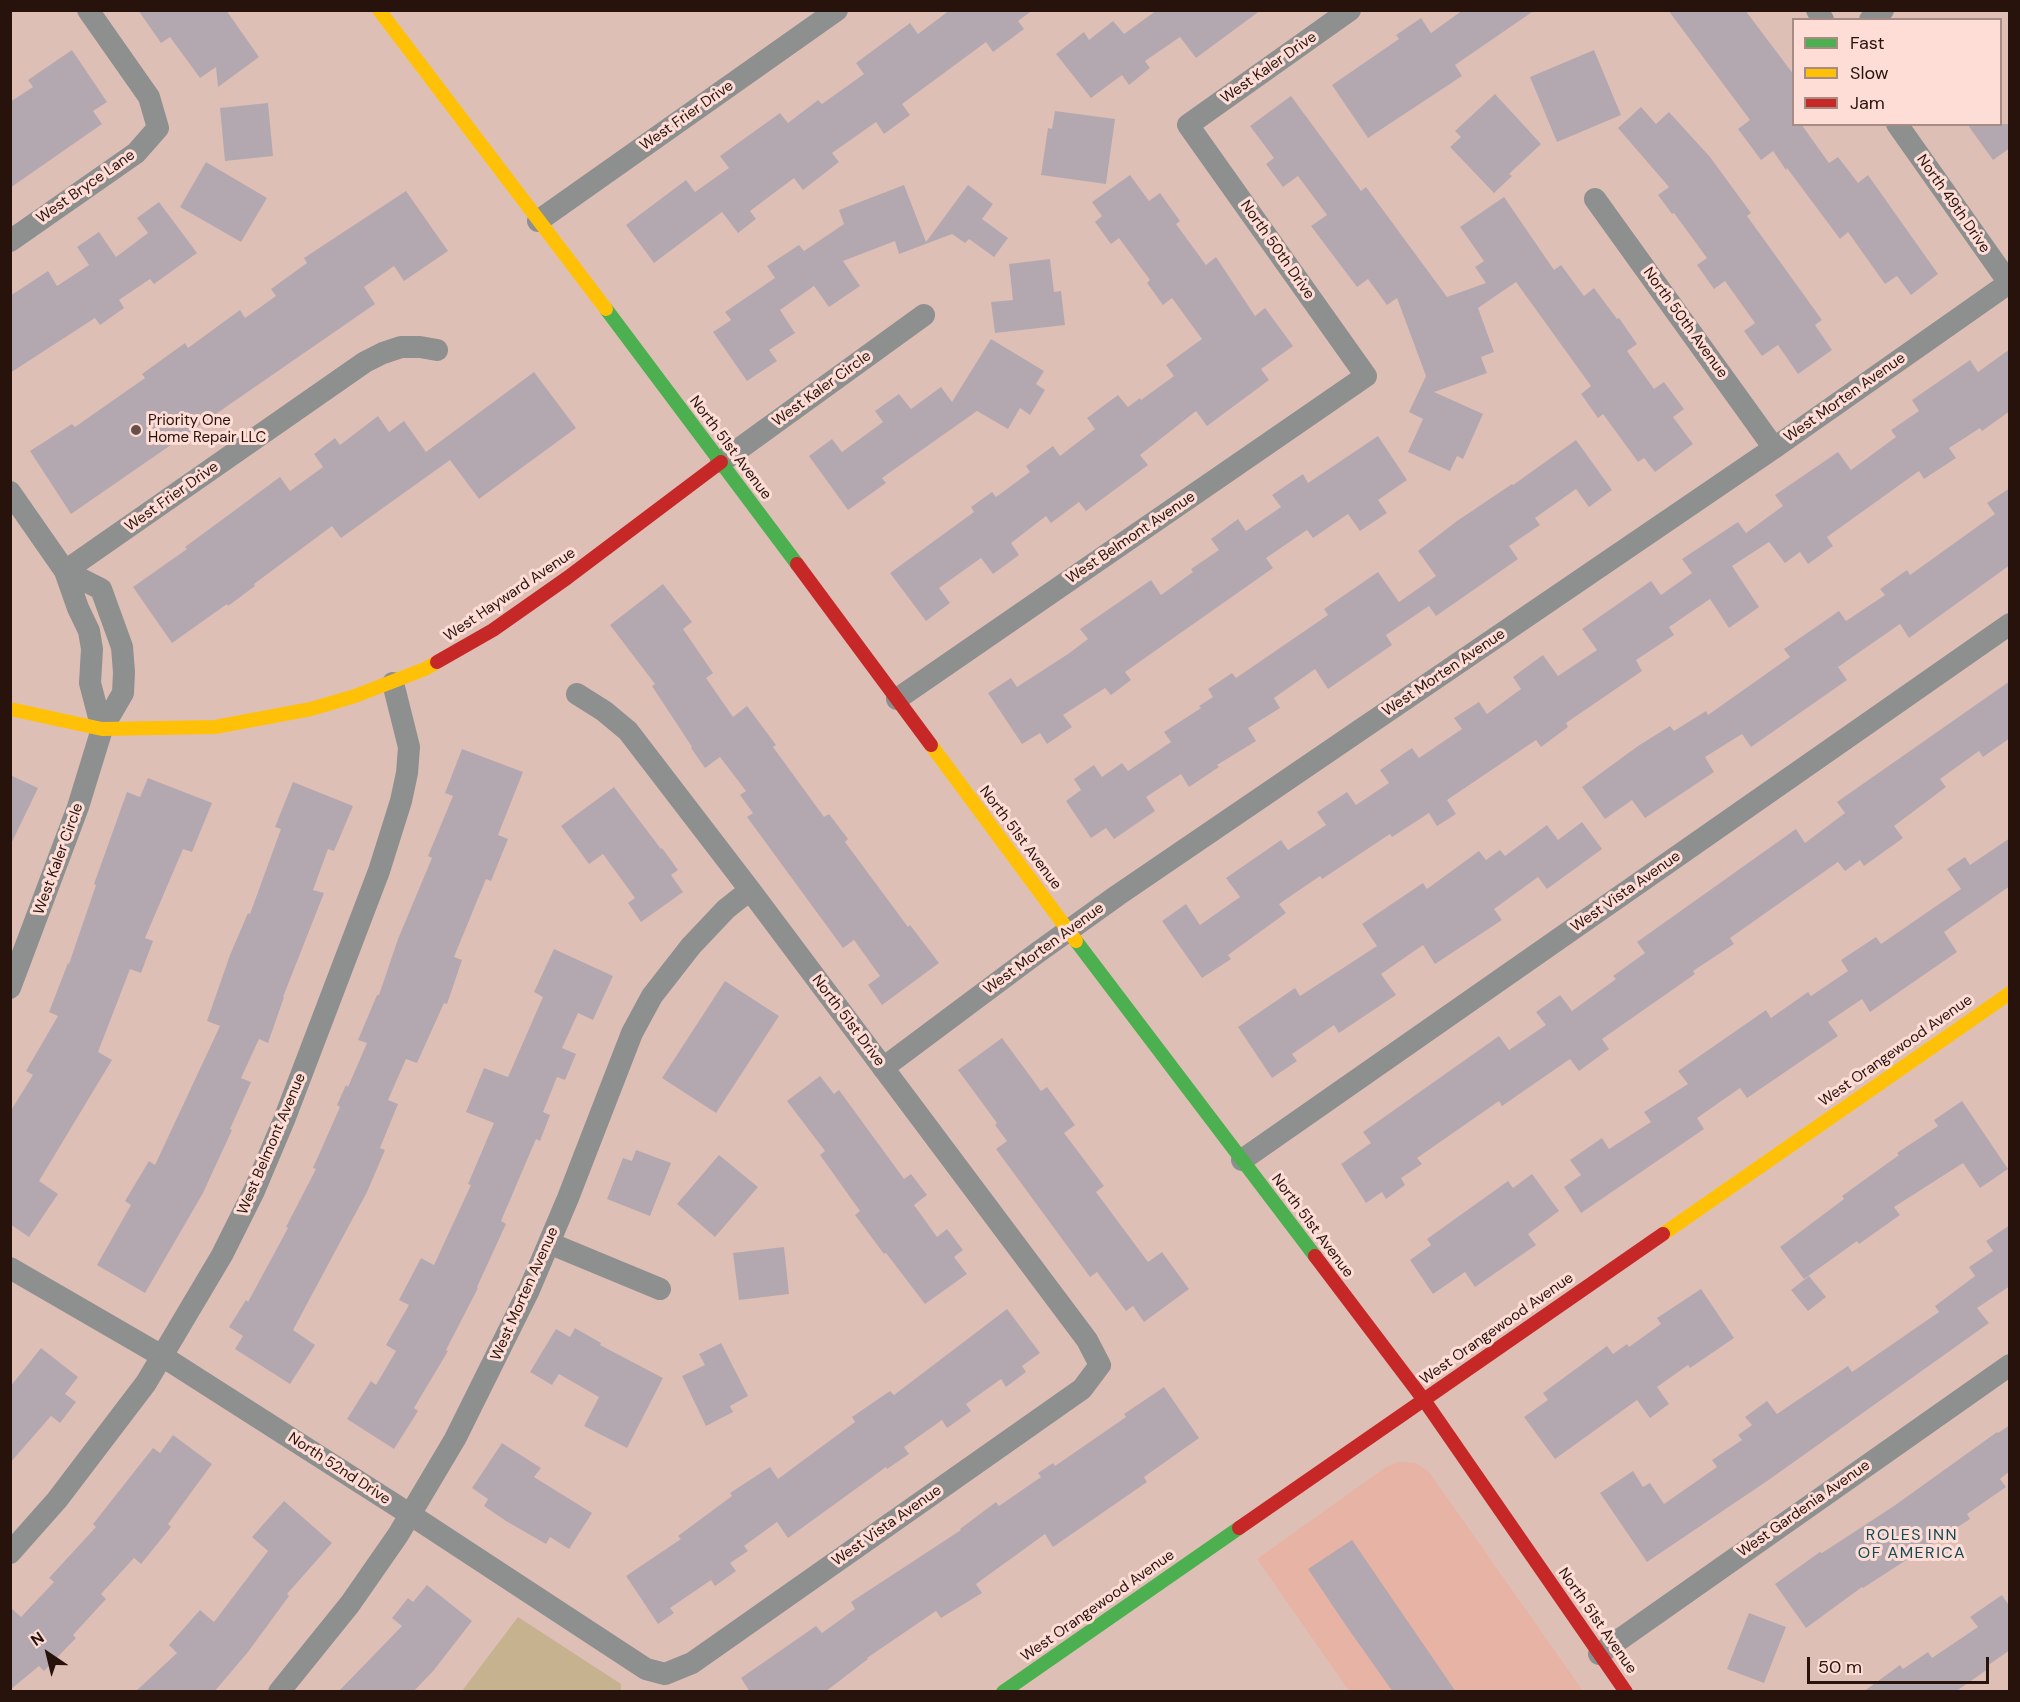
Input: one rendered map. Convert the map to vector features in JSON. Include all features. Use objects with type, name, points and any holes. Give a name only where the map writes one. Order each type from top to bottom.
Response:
[{"type":"main road","name":"North 51st Avenue","points":[[379,10],[721,462],[1069,931],[1424,1400],[1626,1692]]},
{"type":"main road","name":"West Hayward Avenue","points":[[10,709],[102,729],[215,727],[311,709],[393,683],[425,669],[493,630],[567,578],[721,462]]},
{"type":"main road","name":"West Orangewood Avenue","points":[[1004,1692],[2010,993]]},
{"type":"street","name":"West Bryce Lane","points":[[10,241],[136,153],[158,128],[149,97],[88,10]]},
{"type":"street","name":"West Frier Drive","points":[[538,221],[837,10]]},
{"type":"street","name":"West Kaler Drive","points":[[1188,124],[1350,10]]},
{"type":"street","name":"North 50th Drive","points":[[1188,124],[1366,376]]},
{"type":"street","name":"North 49th Drive","points":[[1898,126],[2009,283]]},
{"type":"street","name":"North 50th Avenue","points":[[1595,199],[1774,448]]},
{"type":"street","name":"West Morten Avenue","points":[[883,1068],[1069,931],[1774,448],[2009,283]]},
{"type":"street","name":"West Kaler Circle","points":[[721,462],[924,315]]},
{"type":"street","name":"West Frier Drive","points":[[65,571],[365,362],[401,347],[437,350]]},
{"type":"street","name":"West Belmont Avenue","points":[[897,699],[1366,376]]},
{"type":"street","points":[[10,492],[65,571],[89,631],[92,649],[90,683],[102,729]]},
{"type":"street","name":"West Kaler Circle","points":[[10,988],[78,807],[102,729],[123,693],[122,647],[101,589],[65,571]]},
{"type":"street","name":"West Vista Avenue","points":[[1242,1160],[2010,624]]},
{"type":"street","name":"West Belmont Avenue","points":[[10,1553],[57,1500],[146,1383],[222,1256],[254,1191],[284,1120],[378,871],[401,801],[407,774],[409,747],[393,683]]},
{"type":"street","name":"North 51st Drive","points":[[578,694],[604,711],[628,731],[1087,1340],[1100,1365]]},
{"type":"street","name":"West Morten Avenue","points":[[279,1692],[350,1604],[411,1515],[455,1439],[529,1290],[632,1033],[652,996],[691,946],[726,909],[750,890]]},
{"type":"street","points":[[549,1243],[660,1289]]},
{"type":"street","name":"North 52nd Drive","points":[[10,1268],[162,1356],[411,1515],[645,1669],[665,1674]]},
{"type":"street","name":"West Vista Avenue","points":[[665,1674],[692,1663],[1082,1389],[1100,1365]]},
{"type":"street","name":"West Gardenia Avenue","points":[[1599,1654],[2010,1365]]},
{"type":"shaded area","points":[[1398,1462],[1416,1463],[1429,1472],[1583,1691],[1349,1691],[1257,1559],[1386,1467]]},
{"type":"shaded area","points":[[518,1617],[621,1684],[621,1691],[462,1691]]},
{"type":"building","points":[[138,10],[226,10],[259,57],[218,87],[216,67],[200,78],[170,37],[161,43]]},
{"type":"building","points":[[950,10],[1033,10],[1018,21],[1024,29],[993,52],[986,42],[902,104],[910,115],[884,134],[876,122],[832,153],[839,162],[803,190],[794,178],[750,211],[756,219],[738,233],[722,212],[654,263],[626,225],[686,180],[695,192],[729,168],[720,156],[780,113],[788,123],[818,100],[822,104],[864,74],[856,63],[910,23],[918,34]]},
{"type":"building","points":[[1157,10],[1261,10],[1196,58],[1180,37],[1145,61],[1150,68],[1129,85],[1122,75],[1091,98],[1056,54],[1084,32],[1089,40],[1113,21],[1124,34]]},
{"type":"building","points":[[1463,10],[1535,10],[1455,65],[1462,76],[1368,138],[1332,85],[1399,39],[1396,35],[1421,18],[1431,33]]},
{"type":"building","points":[[1668,10],[1745,10],[1792,72],[1792,126],[1802,126],[1829,163],[1838,157],[1858,183],[1868,175],[1938,274],[1911,295],[1897,276],[1885,284],[1848,232],[1840,239],[1773,151],[1761,160],[1738,129],[1750,120]]},
{"type":"building","points":[[72,50],[107,102],[93,111],[102,124],[10,188],[10,102],[33,87],[28,80]]},
{"type":"building","points":[[1594,50],[1621,115],[1557,142],[1530,77]]},
{"type":"building","points":[[1495,94],[1541,144],[1509,174],[1512,176],[1494,193],[1450,147],[1461,137],[1455,131]]},
{"type":"building","points":[[1291,96],[1361,191],[1366,187],[1447,297],[1486,283],[1475,267],[1484,261],[1460,227],[1504,197],[1554,270],[1561,265],[1584,296],[1594,288],[1617,319],[1619,318],[1637,344],[1627,351],[1654,389],[1664,382],[1684,409],[1673,417],[1693,444],[1655,472],[1644,458],[1638,462],[1603,414],[1598,418],[1581,394],[1591,386],[1516,282],[1478,308],[1494,352],[1481,357],[1487,373],[1434,392],[1483,414],[1463,459],[1457,456],[1450,471],[1408,452],[1423,419],[1409,412],[1426,376],[1397,298],[1387,305],[1368,279],[1357,287],[1311,226],[1327,215],[1298,176],[1283,187],[1266,164],[1274,158],[1250,126]]},
{"type":"building","points":[[268,103],[273,156],[225,161],[220,108]]},
{"type":"building","points":[[1641,107],[1656,124],[1669,112],[1710,157],[1751,213],[1747,216],[1822,320],[1815,325],[1832,350],[1798,374],[1778,345],[1762,356],[1744,331],[1755,323],[1725,281],[1714,289],[1697,265],[1707,258],[1658,195],[1669,187],[1618,128]]},
{"type":"building","points":[[1055,111],[1115,119],[1106,184],[1041,175],[1048,128],[1052,129]]},
{"type":"building","points":[[2010,124],[2010,148],[1993,160],[1968,126]]},
{"type":"building","points":[[206,162],[267,198],[241,242],[180,207]]},
{"type":"building","points":[[1130,175],[1149,201],[1160,193],[1180,221],[1176,224],[1206,265],[1216,257],[1255,316],[1265,308],[1293,346],[1261,369],[1269,380],[1207,426],[1196,411],[1140,455],[1148,465],[1086,511],[1079,502],[1051,523],[1046,516],[1011,543],[1019,555],[993,574],[981,558],[939,588],[950,603],[926,621],[890,573],[974,512],[971,507],[992,492],[996,497],[1030,472],[1026,466],[1053,446],[1060,456],[1095,429],[1087,418],[1118,395],[1128,407],[1174,376],[1166,365],[1202,339],[1172,298],[1163,305],[1147,283],[1150,280],[1119,238],[1111,244],[1095,222],[1102,216],[1092,202]]},
{"type":"building","points":[[904,185],[926,242],[968,185],[993,204],[982,219],[1008,238],[994,257],[969,239],[965,243],[952,234],[899,254],[895,241],[843,261],[860,286],[829,307],[814,286],[780,310],[795,333],[769,350],[777,361],[747,381],[713,332],[731,320],[725,312],[775,278],[767,266],[799,245],[804,251],[844,224],[839,210]]},
{"type":"building","points":[[406,191],[448,251],[404,281],[394,266],[364,287],[375,304],[71,514],[30,451],[72,424],[75,427],[145,378],[142,374],[185,343],[188,348],[240,310],[245,318],[276,296],[271,289],[307,263],[304,258]]},
{"type":"building","points":[[159,202],[197,253],[154,284],[150,279],[119,300],[124,308],[100,325],[95,318],[10,373],[10,296],[48,271],[57,286],[89,265],[77,247],[99,232],[116,257],[148,233],[137,218]]},
{"type":"building","points":[[1050,259],[1054,292],[1061,291],[1065,325],[995,333],[991,302],[1013,300],[1009,264]]},
{"type":"building","points":[[991,339],[1044,371],[1036,384],[1045,390],[1030,415],[1020,408],[1008,429],[977,411],[882,478],[886,483],[848,510],[809,456],[832,439],[842,452],[883,422],[875,411],[899,394],[911,409],[941,387],[952,402]]},
{"type":"building","points":[[2010,349],[2010,411],[1982,431],[1980,428],[1949,448],[1956,458],[1924,479],[1919,471],[1827,537],[1833,546],[1808,564],[1800,552],[1785,563],[1769,542],[1732,566],[1759,607],[1729,628],[1710,599],[1669,627],[1674,635],[1636,660],[1642,671],[1566,723],[1568,727],[1541,747],[1536,740],[1447,800],[1456,814],[1437,826],[1429,813],[1392,837],[1390,834],[1322,879],[1320,876],[1279,904],[1286,913],[1228,955],[1231,959],[1202,978],[1162,921],[1186,904],[1200,925],[1240,897],[1226,878],[1281,840],[1288,850],[1326,825],[1317,812],[1347,792],[1356,805],[1389,783],[1380,770],[1412,748],[1419,758],[1462,729],[1454,718],[1479,702],[1487,714],[1521,689],[1513,677],[1543,655],[1558,676],[1597,650],[1582,629],[1651,581],[1661,595],[1692,573],[1682,559],[1738,522],[1746,533],[1783,506],[1775,495],[1838,452],[1851,470],[1896,437],[1891,430],[1919,411],[1912,400],[1970,360],[1978,372]]},
{"type":"building","points":[[534,372],[576,428],[479,499],[450,460],[341,538],[332,526],[228,606],[227,604],[172,643],[133,587],[187,549],[185,547],[280,477],[290,491],[323,467],[314,454],[335,438],[340,445],[378,416],[389,432],[404,421],[426,452]]},
{"type":"building","points":[[1378,436],[1407,480],[1378,500],[1387,513],[1360,531],[1348,514],[1313,538],[1307,530],[1266,558],[1273,568],[1125,672],[1131,680],[1111,695],[1105,688],[1063,715],[1072,727],[1047,744],[1040,733],[1022,744],[988,693],[1011,678],[1017,687],[1068,654],[1088,639],[1080,629],[1151,580],[1161,595],[1193,572],[1191,569],[1219,550],[1211,539],[1238,519],[1246,531],[1281,507],[1272,495],[1303,474],[1308,483]]},
{"type":"building","points":[[1576,440],[1612,490],[1589,507],[1576,489],[1535,518],[1540,525],[1509,546],[1518,559],[1436,616],[1429,606],[1386,635],[1392,645],[1328,689],[1315,669],[1274,698],[1280,708],[1248,728],[1256,741],[1217,765],[1219,767],[1189,787],[1181,774],[1146,797],[1155,811],[1114,839],[1106,828],[1091,838],[1066,801],[1081,790],[1074,779],[1094,765],[1102,777],[1122,763],[1128,771],[1171,742],[1164,732],[1201,708],[1199,706],[1213,697],[1208,689],[1232,673],[1236,678],[1328,615],[1324,609],[1378,572],[1399,602],[1436,576],[1418,551],[1457,521]]},
{"type":"building","points":[[2010,488],[2010,565],[1909,638],[1900,624],[1838,667],[1847,680],[1751,747],[1742,734],[1705,757],[1714,772],[1645,818],[1632,800],[1605,819],[1582,787],[1670,726],[1674,731],[1706,711],[1708,715],[1790,657],[1784,649],[1839,611],[1846,621],[1885,595],[1880,589],[1907,570],[1910,575],[1995,514],[1987,503]]},
{"type":"building","points":[[663,584],[692,622],[683,629],[713,673],[706,678],[733,717],[747,706],[776,745],[773,747],[824,817],[829,814],[848,839],[845,842],[908,927],[910,925],[939,963],[882,1005],[868,985],[880,976],[854,940],[843,948],[747,817],[753,813],[740,795],[746,791],[720,757],[705,768],[652,686],[655,684],[610,625]]},
{"type":"building","points":[[2010,681],[2010,738],[1983,757],[1979,751],[1940,779],[1946,787],[1894,826],[1903,838],[1864,866],[1860,860],[1845,871],[1838,862],[1730,938],[1734,944],[1693,971],[1695,974],[1602,1039],[1609,1049],[1579,1071],[1570,1059],[1502,1106],[1499,1101],[1417,1158],[1422,1164],[1401,1178],[1405,1185],[1386,1199],[1382,1192],[1366,1203],[1341,1164],[1371,1143],[1363,1132],[1499,1036],[1509,1050],[1546,1025],[1536,1012],[1560,995],[1572,1011],[1616,979],[1613,976],[1645,953],[1637,942],[1796,829],[1805,843],[1845,813],[1837,802]]},
{"type":"building","points":[[462,749],[523,772],[498,835],[508,839],[491,881],[486,879],[454,957],[462,960],[447,1004],[444,1003],[417,1063],[406,1059],[388,1100],[398,1104],[380,1148],[385,1150],[367,1192],[293,1330],[315,1345],[290,1384],[235,1349],[243,1336],[229,1327],[246,1300],[248,1302],[288,1228],[286,1227],[316,1169],[313,1168],[340,1107],[337,1105],[346,1085],[348,1087],[367,1043],[358,1040],[377,995],[379,995],[398,939],[432,858],[428,856],[453,796],[445,793]]},
{"type":"building","points":[[10,775],[38,788],[10,846]]},
{"type":"building","points":[[148,778],[212,803],[192,852],[183,849],[145,938],[153,941],[141,973],[130,969],[98,1052],[112,1060],[39,1181],[58,1194],[29,1237],[10,1224],[10,1112],[33,1075],[26,1071],[58,1016],[49,1012],[69,964],[96,885],[94,884],[127,792],[140,797]]},
{"type":"building","points":[[293,782],[353,806],[334,851],[328,849],[313,890],[324,893],[283,997],[268,1043],[259,1039],[241,1078],[251,1082],[230,1129],[232,1130],[203,1193],[145,1293],[97,1265],[131,1205],[125,1201],[149,1161],[155,1165],[220,1026],[207,1021],[230,955],[248,913],[250,914],[281,829],[275,827]]},
{"type":"building","points":[[614,787],[678,870],[671,875],[683,892],[641,922],[628,903],[635,898],[603,854],[589,864],[561,826]]},
{"type":"building","points":[[1582,822],[1602,849],[1547,889],[1538,877],[1494,909],[1502,920],[1435,964],[1423,945],[1381,974],[1396,995],[1339,1033],[1334,1025],[1292,1054],[1297,1061],[1272,1078],[1238,1027],[1295,988],[1300,996],[1377,946],[1362,924],[1423,883],[1427,889],[1479,851],[1486,860],[1500,850],[1505,856],[1547,825],[1558,840]]},
{"type":"building","points":[[2010,838],[2010,886],[1944,932],[1957,952],[1870,1012],[1862,999],[1828,1022],[1838,1036],[1747,1098],[1740,1088],[1697,1118],[1704,1129],[1581,1213],[1564,1187],[1581,1175],[1570,1160],[1602,1138],[1609,1149],[1651,1122],[1644,1112],[1688,1084],[1678,1071],[1766,1010],[1771,1018],[1808,992],[1811,996],[1848,971],[1841,960],[1876,937],[1881,944],[1961,889],[1947,869],[1965,857],[1970,865]]},
{"type":"building","points":[[554,949],[613,976],[593,1020],[578,1013],[562,1048],[576,1054],[565,1080],[557,1077],[543,1112],[550,1115],[540,1141],[536,1139],[501,1221],[506,1224],[478,1288],[446,1350],[448,1351],[414,1408],[418,1411],[394,1449],[347,1419],[371,1381],[376,1385],[396,1351],[386,1345],[409,1305],[399,1300],[421,1258],[434,1265],[471,1185],[468,1184],[494,1123],[466,1112],[484,1068],[508,1077],[543,997],[534,992]]},
{"type":"building","points":[[725,981],[779,1016],[716,1113],[662,1078]]},
{"type":"building","points":[[1002,1038],[1041,1091],[1047,1087],[1075,1125],[1064,1133],[1104,1186],[1096,1192],[1148,1262],[1162,1252],[1189,1289],[1144,1322],[1133,1306],[1126,1311],[1097,1272],[1090,1277],[996,1149],[1007,1141],[995,1125],[997,1123],[958,1070]]},
{"type":"building","points":[[820,1076],[834,1094],[839,1090],[904,1179],[911,1174],[927,1195],[914,1205],[937,1237],[947,1229],[963,1250],[954,1257],[967,1274],[925,1304],[855,1215],[860,1211],[820,1155],[825,1151],[787,1101]]},
{"type":"building","points":[[1962,1101],[2008,1169],[1980,1188],[1963,1163],[1894,1207],[1900,1215],[1859,1244],[1857,1241],[1804,1279],[1780,1247],[1844,1199],[1842,1196],[1899,1155],[1897,1153],[1938,1126],[1934,1120]]},
{"type":"building","points":[[636,1150],[671,1163],[650,1216],[607,1199],[623,1158],[632,1161]]},
{"type":"building","points":[[719,1155],[758,1187],[715,1237],[677,1204]]},
{"type":"building","points":[[1532,1174],[1559,1211],[1528,1234],[1536,1245],[1475,1287],[1465,1272],[1433,1294],[1410,1260],[1431,1245],[1427,1239],[1508,1181],[1513,1188]]},
{"type":"building","points":[[2010,1225],[2010,1286],[1977,1308],[1989,1323],[1770,1479],[1647,1562],[1600,1493],[1633,1471],[1643,1487],[1650,1483],[1664,1504],[1717,1467],[1712,1460],[1742,1440],[1738,1435],[1752,1425],[1745,1417],[1767,1401],[1777,1414],[1848,1366],[1852,1372],[1939,1312],[1935,1306],[1975,1276],[1969,1267],[1993,1251],[1986,1241]]},
{"type":"building","points":[[784,1247],[789,1294],[739,1300],[733,1253]]},
{"type":"building","points":[[1809,1276],[1826,1297],[1808,1311],[1791,1290]]},
{"type":"building","points":[[1701,1289],[1734,1338],[1690,1368],[1688,1365],[1657,1387],[1669,1404],[1650,1418],[1637,1400],[1555,1459],[1524,1417],[1548,1400],[1543,1393],[1607,1346],[1613,1354],[1627,1344],[1629,1347],[1661,1324],[1657,1318]]},
{"type":"building","points":[[1007,1309],[1040,1353],[1022,1366],[1026,1372],[1006,1387],[1001,1379],[966,1404],[971,1411],[947,1428],[942,1420],[904,1447],[909,1454],[887,1469],[886,1467],[788,1538],[777,1522],[744,1546],[748,1551],[730,1563],[736,1571],[715,1586],[711,1580],[670,1608],[674,1613],[658,1624],[626,1576],[681,1539],[678,1536],[732,1496],[730,1493],[770,1467],[778,1479],[855,1422],[852,1417],[890,1391],[894,1395]]},
{"type":"building","points":[[575,1328],[601,1343],[600,1345],[663,1378],[627,1448],[584,1426],[599,1397],[559,1374],[552,1385],[530,1372],[556,1329],[570,1337]]},
{"type":"building","points":[[721,1343],[748,1396],[730,1406],[733,1412],[706,1426],[682,1376],[705,1365],[699,1354]]},
{"type":"building","points":[[41,1348],[78,1377],[65,1394],[76,1402],[60,1423],[51,1416],[10,1463],[10,1387]]},
{"type":"building","points":[[1164,1387],[1199,1438],[1144,1477],[1147,1482],[1053,1547],[1045,1534],[976,1584],[982,1593],[941,1618],[936,1611],[867,1658],[825,1692],[750,1692],[741,1678],[816,1626],[822,1633],[855,1609],[851,1602],[961,1530],[996,1502],[999,1506],[1041,1477],[1038,1473],[1053,1463],[1055,1466],[1126,1417],[1124,1414]]},
{"type":"building","points":[[2010,1425],[2010,1471],[2000,1479],[2006,1487],[1967,1514],[1970,1519],[1862,1587],[1806,1628],[1775,1584],[1820,1552],[1822,1553],[1894,1506]]},
{"type":"building","points":[[173,1435],[212,1464],[168,1524],[171,1527],[141,1564],[134,1558],[101,1594],[106,1599],[73,1635],[76,1638],[44,1671],[39,1666],[10,1690],[10,1607],[21,1617],[54,1582],[49,1578],[96,1527],[93,1524],[153,1448],[160,1453]]},
{"type":"building","points":[[502,1443],[541,1468],[534,1477],[592,1513],[569,1549],[550,1537],[546,1544],[506,1521],[484,1506],[488,1499],[472,1488]]},
{"type":"building","points":[[284,1501],[332,1543],[287,1594],[289,1596],[248,1652],[214,1692],[135,1692],[177,1653],[169,1645],[200,1610],[214,1622],[268,1551],[252,1537]]},
{"type":"building","points":[[1352,1540],[1456,1692],[1393,1692],[1347,1627],[1308,1569]]},
{"type":"building","points":[[427,1585],[472,1621],[434,1670],[413,1692],[338,1692],[402,1626],[392,1618],[408,1598],[413,1602]]},
{"type":"building","points":[[2002,1595],[2010,1607],[2010,1650],[1987,1666],[1988,1669],[1955,1692],[1863,1692],[1900,1665],[1903,1669],[1928,1652],[1932,1658],[1978,1627],[1970,1617]]},
{"type":"building","points":[[1749,1613],[1786,1627],[1764,1683],[1727,1669]]},
{"type":"traffic: fast","points":[[606,309],[797,564]]},
{"type":"traffic: fast","points":[[1076,941],[1315,1256]]},
{"type":"traffic: fast","points":[[1003,1692],[1239,1528]]},
{"type":"traffic: slow","points":[[379,10],[606,309]]},
{"type":"traffic: slow","points":[[10,709],[102,729],[215,727],[311,709],[355,696],[425,669],[437,662]]},
{"type":"traffic: slow","points":[[931,745],[1076,941]]},
{"type":"traffic: slow","points":[[1663,1234],[2010,993]]},
{"type":"traffic: jam","points":[[437,662],[493,630],[567,578],[721,462]]},
{"type":"traffic: jam","points":[[797,564],[931,745]]},
{"type":"traffic: jam","points":[[1239,1528],[1663,1234]]},
{"type":"traffic: jam","points":[[1315,1256],[1424,1400],[1626,1692]]},
{"type":"place","name":"Priority One Home Repair LLC","points":[[136,430]]},
{"type":"district","name":"ROLES INN OF AMERICA","points":[[1912,1545]]}]
